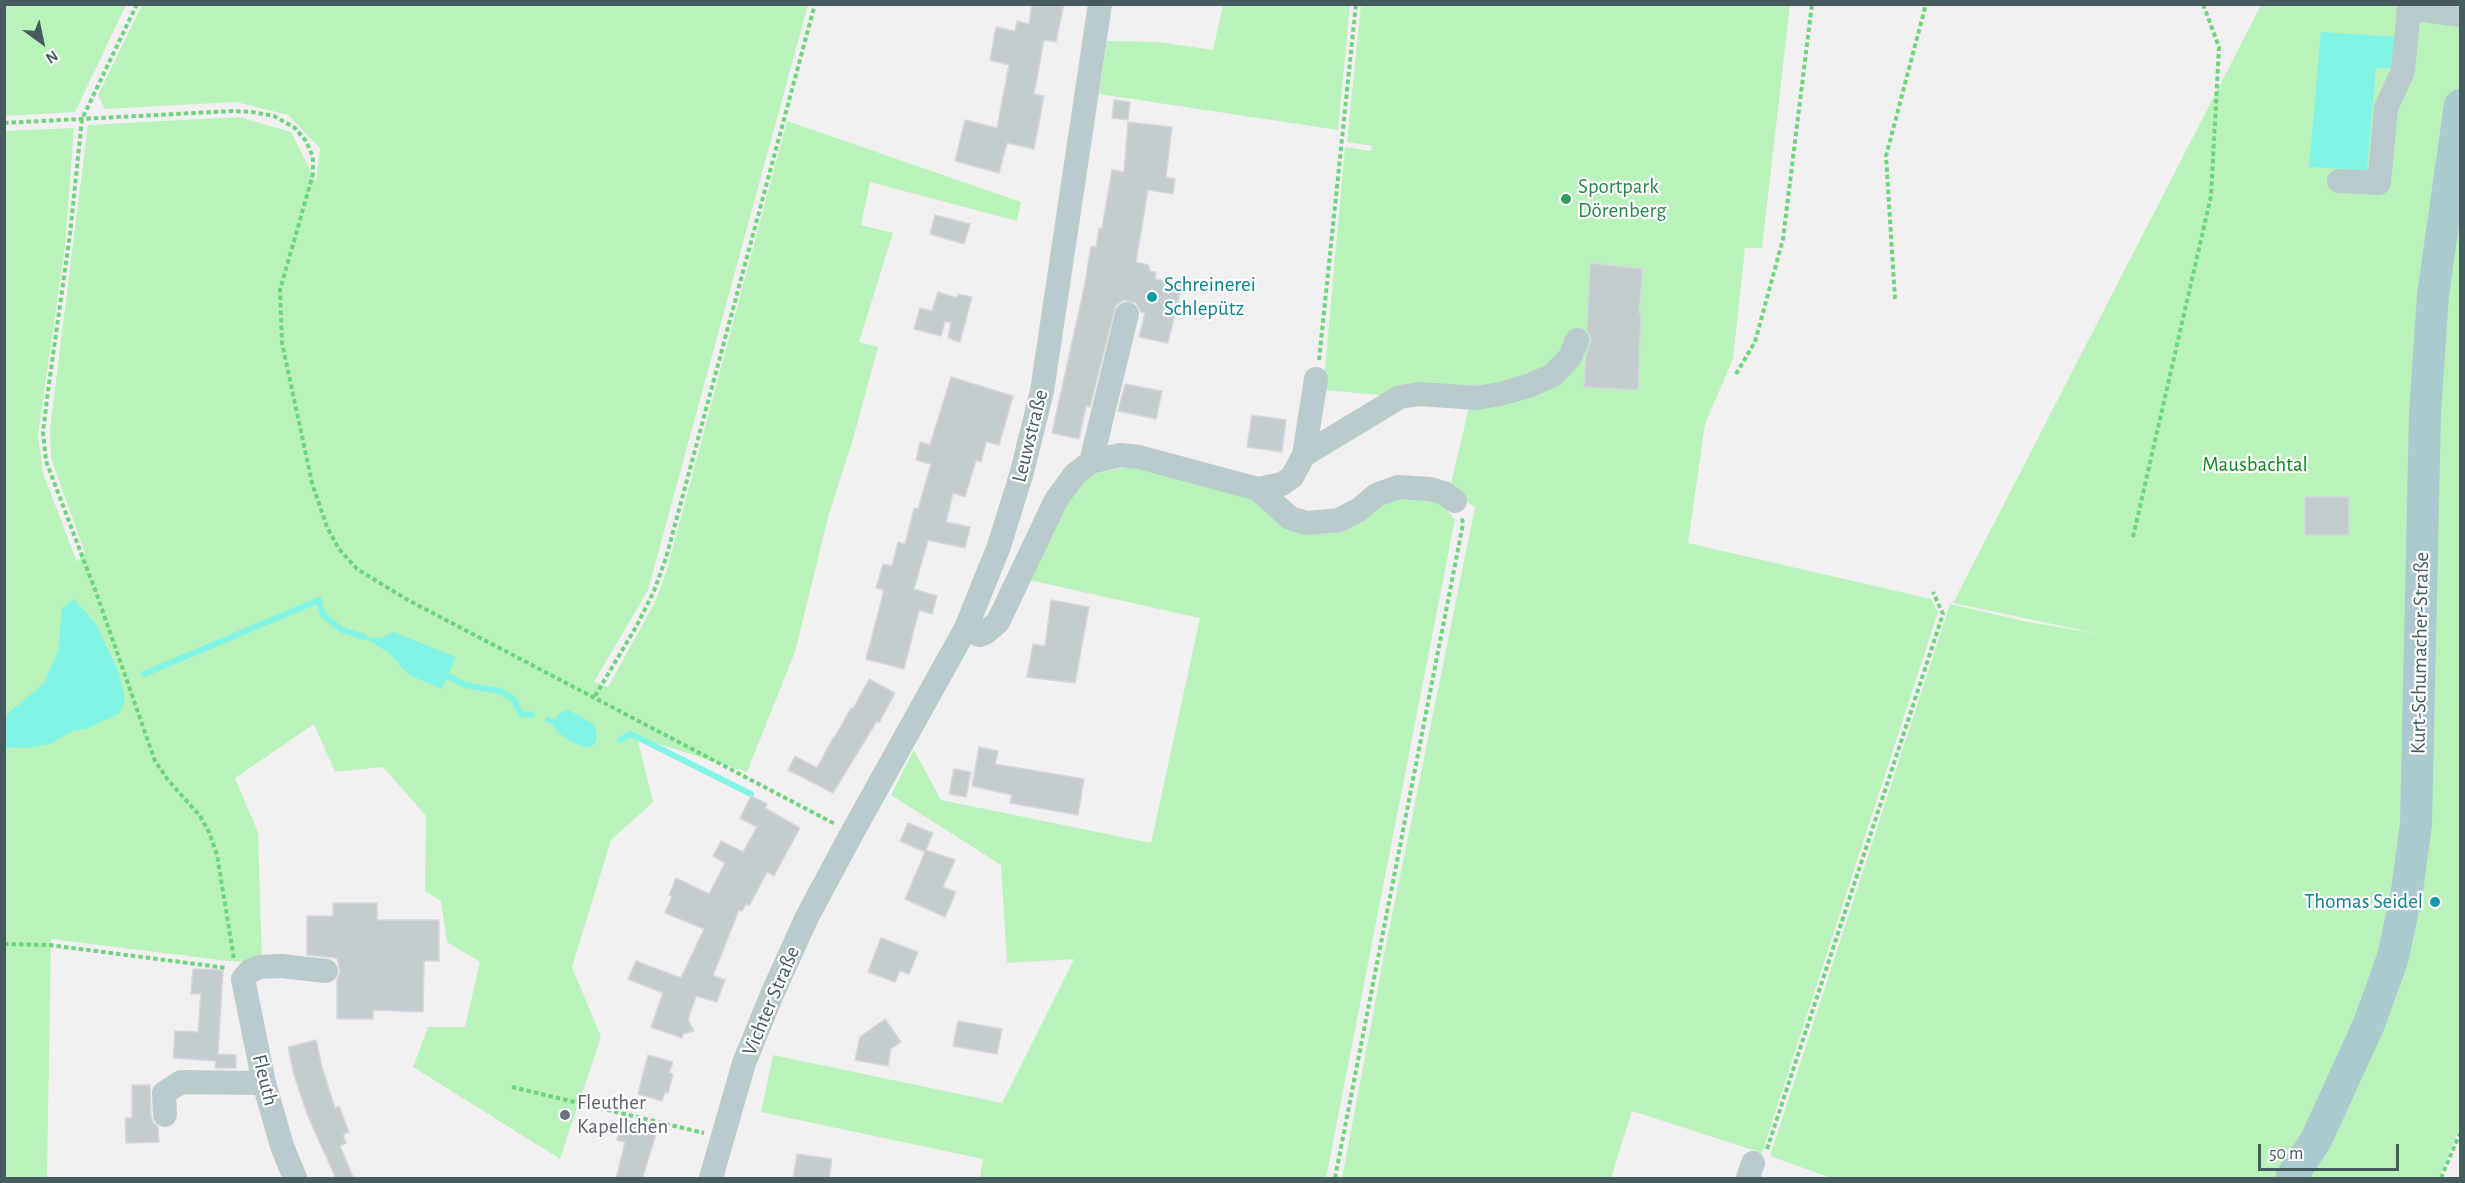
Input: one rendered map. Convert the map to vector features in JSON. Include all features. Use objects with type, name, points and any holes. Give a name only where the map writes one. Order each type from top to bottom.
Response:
[{"type":"main road","name":"Kurt-Schumacher-Straße","points":[[2291,1179],[2316,1140],[2369,1024],[2393,957],[2406,891],[2416,824],[2425,413],[2433,295],[2460,105]]},
{"type":"street","name":"Leuwstraße","points":[[852,833],[966,628],[999,546],[1022,472],[1042,392],[1100,4]]},
{"type":"street","points":[[2339,182],[2379,183],[2386,108],[2403,71],[2409,8],[2460,15]]},
{"type":"street","points":[[1091,462],[1127,315]]},
{"type":"street","points":[[1304,455],[1400,397],[1420,393],[1476,398],[1528,386],[1553,375],[1570,357],[1577,340]]},
{"type":"street","points":[[966,628],[979,635],[998,622],[1056,500],[1076,474],[1091,462],[1120,455],[1139,457],[1258,489],[1282,484],[1292,477],[1304,455],[1316,379]]},
{"type":"street","points":[[1258,489],[1290,518],[1307,523],[1339,520],[1360,509],[1376,495],[1398,487],[1430,489],[1444,493],[1455,501]]},
{"type":"street","name":"Vichter Straße","points":[[711,1179],[744,1063],[772,992],[807,916],[852,833]]},
{"type":"street","name":"Fleuth","points":[[295,1179],[282,1146],[264,1083],[243,979],[250,971],[260,967],[281,966],[326,971]]},
{"type":"street","points":[[165,1114],[164,1093],[193,1073],[264,1083]]},
{"type":"path","points":[[4,944],[49,945],[184,960],[236,969],[217,855],[209,832],[200,816],[168,780],[152,753],[97,595],[46,461],[44,432],[48,391],[70,234],[82,119],[137,4]]},
{"type":"path","points":[[595,696],[636,627],[654,591],[666,558],[814,4]]},
{"type":"path","points":[[1316,379],[1356,4]]},
{"type":"path","points":[[1736,374],[1755,342],[1783,239],[1812,4]]},
{"type":"path","points":[[1895,299],[1886,156],[1926,4]]},
{"type":"path","points":[[2133,537],[2211,196],[2219,47],[2203,4]]},
{"type":"path","points":[[4,123],[214,111],[252,112],[274,116],[295,128],[306,141],[313,157],[313,174],[280,290],[282,343],[309,472],[327,526],[335,541],[357,569],[382,586],[852,833]]},
{"type":"path","points":[[1335,1179],[1463,524],[1461,512],[1455,501]]},
{"type":"path","points":[[1751,1171],[1761,1162],[1768,1147],[1943,614],[1933,592]]},
{"type":"path","points":[[512,1087],[723,1138]]},
{"type":"path","points":[[2441,1179],[2460,1133]]},
{"type":"green space","points":[[5,4],[126,5],[75,112],[5,116]]},
{"type":"green space","points":[[142,5],[808,5],[648,590],[594,682],[608,687],[654,604],[666,573],[787,121],[1021,202],[1017,221],[870,182],[861,225],[893,233],[859,342],[878,347],[853,439],[829,514],[795,652],[747,772],[637,737],[653,802],[611,840],[572,967],[601,1037],[560,1159],[413,1067],[428,1027],[465,1027],[480,962],[447,942],[441,901],[425,891],[426,816],[383,767],[335,772],[314,724],[235,778],[258,832],[262,962],[228,961],[51,939],[47,1178],[5,1178],[4,131],[74,128],[65,247],[38,435],[43,473],[77,562],[85,553],[51,458],[50,429],[88,125],[239,117],[291,132],[316,181],[320,148],[288,115],[236,102],[105,109],[98,95]]},
{"type":"green space","points":[[1223,5],[1350,5],[1338,130],[1099,94],[1107,41],[1158,42],[1213,50]]},
{"type":"green space","points":[[1361,5],[1790,5],[1762,248],[1745,248],[1733,359],[1705,424],[1688,543],[1931,599],[1938,612],[1762,1153],[1632,1111],[1611,1178],[1342,1178],[1386,945],[1475,507],[1449,492],[1470,403],[1323,390],[1345,147],[1370,151],[1373,146],[1347,142]]},
{"type":"green space","name":"Mausbachtal","points":[[2261,5],[2460,5],[2460,1126],[2439,1178],[1831,1178],[1770,1156],[1950,604],[2028,622],[2100,634],[1953,603]]},
{"type":"green space","points":[[1134,465],[1261,501],[1297,529],[1383,499],[1434,497],[1455,519],[1326,1178],[980,1178],[983,1159],[761,1112],[773,1055],[1002,1103],[1074,959],[1007,963],[1001,865],[891,795],[914,750],[941,800],[1151,843],[1200,618],[1029,580],[1064,504],[1089,475]]},
{"type":"shaded area","points":[[2321,32],[2396,37],[2393,68],[2376,68],[2367,170],[2309,167]]},
{"type":"shaded area","points":[[74,599],[97,625],[119,673],[125,700],[120,713],[86,729],[72,731],[50,744],[26,748],[5,747],[5,716],[44,683],[58,652],[62,608]]},
{"type":"shaded area","points":[[393,632],[456,657],[442,689],[409,675],[390,654],[364,637],[381,638]]},
{"type":"shaded area","points":[[567,709],[595,725],[597,737],[595,744],[587,748],[573,743],[556,731],[554,722],[559,714]]},
{"type":"building","points":[[1032,4],[1064,4],[1056,42],[1044,40],[1034,94],[1044,96],[1034,149],[1007,143],[999,173],[955,161],[965,120],[997,128],[1009,65],[990,60],[996,27],[1015,31],[1017,21],[1029,24]]},
{"type":"building","points":[[1114,100],[1130,102],[1128,120],[1112,118]]},
{"type":"building","points":[[1128,122],[1172,127],[1166,177],[1175,179],[1173,194],[1148,190],[1136,262],[1148,265],[1150,271],[1156,272],[1155,279],[1182,285],[1168,343],[1139,337],[1145,313],[1141,312],[1136,303],[1124,300],[1116,305],[1090,407],[1086,406],[1079,439],[1052,433],[1091,246],[1096,247],[1099,228],[1102,228],[1112,170],[1124,172]]},
{"type":"building","points":[[935,215],[970,224],[964,244],[930,234]]},
{"type":"building","points":[[1590,263],[1643,269],[1639,313],[1641,313],[1638,390],[1584,387],[1586,356],[1591,339],[1587,331]]},
{"type":"building","points":[[938,292],[957,298],[958,294],[972,297],[960,342],[948,338],[951,323],[945,321],[941,336],[914,329],[920,308],[932,311]]},
{"type":"building","points":[[951,377],[1013,396],[999,445],[986,442],[981,462],[976,460],[965,497],[953,493],[946,522],[970,527],[965,548],[928,540],[914,589],[937,596],[932,614],[919,610],[904,669],[866,659],[884,590],[876,588],[883,564],[892,566],[898,542],[905,544],[914,508],[918,509],[931,464],[916,460],[920,442],[930,445]]},
{"type":"building","points":[[1125,384],[1162,391],[1156,419],[1118,411]]},
{"type":"building","points":[[1252,415],[1286,420],[1282,452],[1247,447]]},
{"type":"building","points":[[2305,497],[2349,497],[2349,535],[2305,535]]},
{"type":"building","points":[[1051,600],[1089,607],[1075,683],[1027,677],[1033,644],[1045,646]]},
{"type":"building","points":[[869,679],[895,693],[879,723],[877,721],[833,793],[788,770],[795,756],[817,768]]},
{"type":"building","points":[[979,747],[998,751],[995,764],[1084,779],[1078,815],[1010,803],[1012,795],[972,786]]},
{"type":"building","points":[[954,769],[971,772],[966,797],[949,794]]},
{"type":"building","points":[[751,796],[767,804],[765,808],[800,828],[774,876],[767,872],[749,906],[746,904],[742,911],[739,910],[714,973],[714,976],[725,980],[717,1002],[696,996],[688,1020],[694,1031],[683,1034],[682,1038],[651,1027],[663,993],[628,979],[636,961],[681,978],[704,929],[665,913],[672,896],[669,895],[676,878],[709,894],[725,863],[713,856],[721,841],[743,852],[757,827],[740,818]]},
{"type":"building","points":[[908,823],[933,833],[926,850],[955,860],[943,887],[956,892],[945,917],[905,899],[925,852],[900,841]]},
{"type":"building","points":[[333,903],[377,903],[377,920],[439,920],[439,961],[424,961],[423,1012],[373,1010],[373,1019],[337,1019],[337,980],[340,972],[337,958],[307,955],[307,916],[333,916]]},
{"type":"building","points":[[881,938],[918,952],[909,974],[900,971],[895,982],[868,972]]},
{"type":"building","points":[[193,969],[223,970],[218,1054],[236,1055],[236,1068],[215,1068],[216,1061],[173,1058],[175,1031],[198,1032],[201,994],[191,994]]},
{"type":"building","points":[[885,1019],[901,1042],[891,1049],[888,1066],[855,1060],[860,1037]]},
{"type":"building","points":[[958,1021],[1002,1029],[997,1054],[953,1046]]},
{"type":"building","points":[[316,1040],[335,1108],[339,1106],[349,1132],[343,1135],[346,1143],[340,1146],[354,1179],[336,1179],[307,1114],[294,1075],[288,1047]]},
{"type":"building","points":[[648,1055],[673,1062],[669,1073],[673,1074],[668,1093],[665,1092],[662,1101],[638,1094]]},
{"type":"building","points":[[132,1085],[150,1085],[151,1116],[158,1127],[159,1142],[126,1143],[125,1118],[132,1118]]},
{"type":"building","points":[[622,1119],[658,1128],[642,1179],[616,1179],[625,1142],[617,1140]]},
{"type":"building","points":[[797,1154],[832,1159],[829,1179],[793,1179]]},
{"type":"waterway","points":[[144,674],[319,600],[323,615],[342,630],[364,637]]},
{"type":"waterway","points":[[448,676],[465,685],[500,691],[514,700],[521,714],[532,715]]},
{"type":"waterway","points":[[548,720],[554,722]]},
{"type":"waterway","points":[[620,740],[630,734],[751,794]]},
{"type":"place","name":"Sportpark Dörenberg","points":[[1566,199]]},
{"type":"place","name":"Schreinerei Schlepütz","points":[[1152,297]]},
{"type":"place","name":"Thomas Seidel","points":[[2435,902]]},
{"type":"place","name":"Fleuther Kapellchen","points":[[565,1115]]}]
